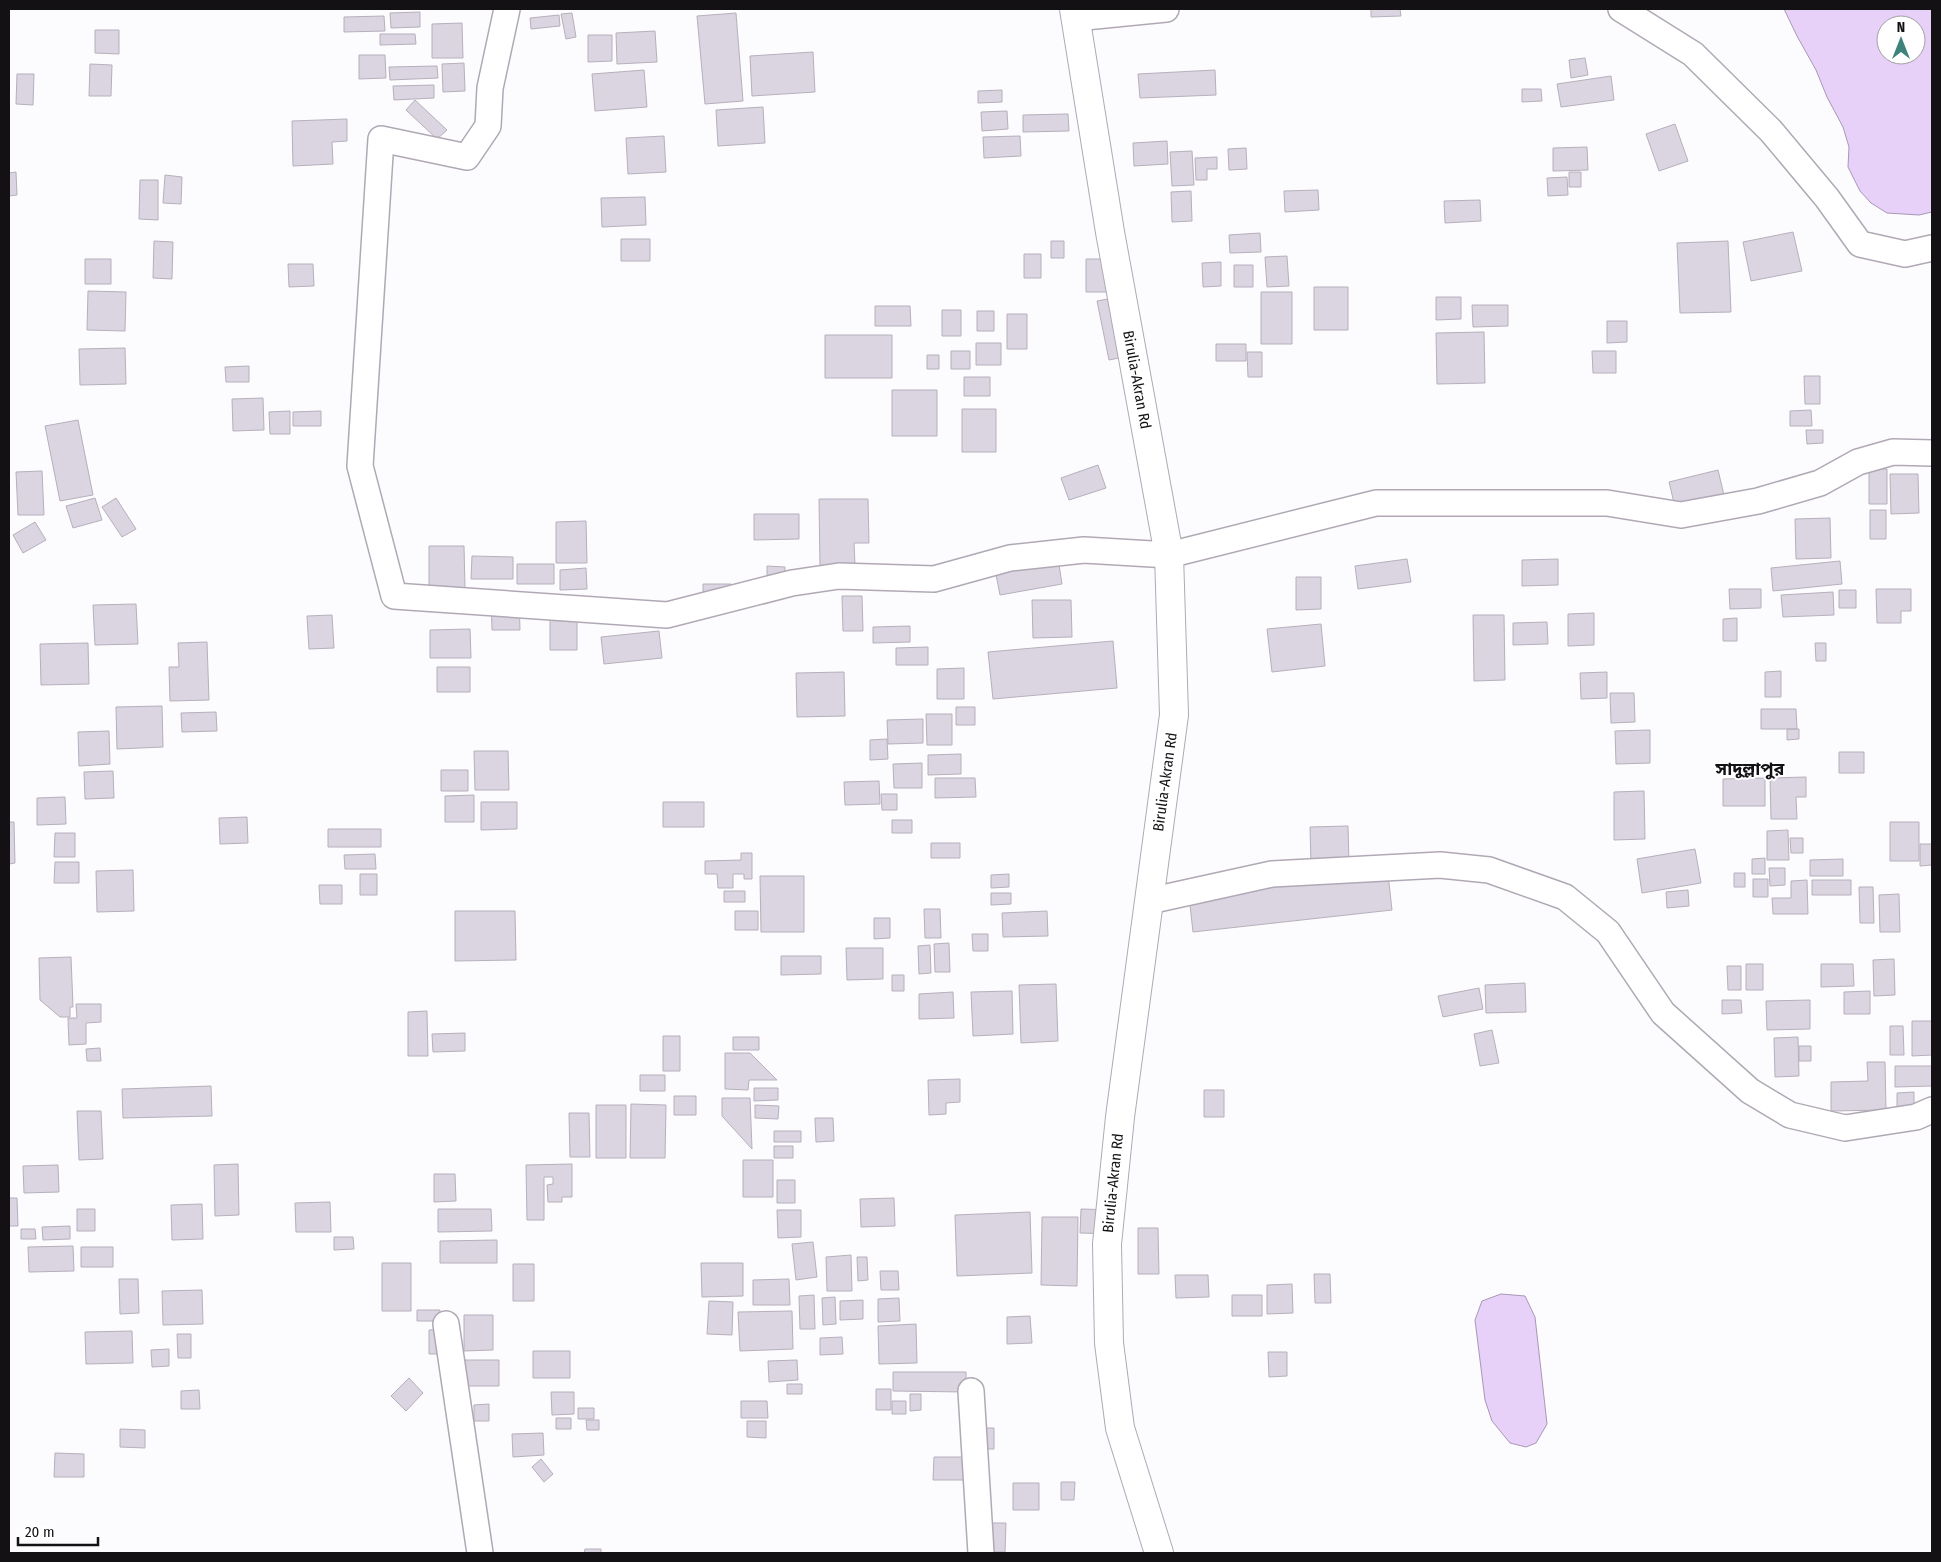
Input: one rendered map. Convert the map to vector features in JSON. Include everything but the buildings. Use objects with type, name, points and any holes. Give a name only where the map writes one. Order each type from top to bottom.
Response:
[{"type":"street","points":[[507,9],[490,88],[488,126],[467,157],[381,138],[360,466],[394,596],[667,615],[792,583],[839,576],[934,579],[1010,558],[1084,550],[1169,555],[1376,502],[1607,502],[1681,515],[1758,501],[1820,482],[1858,462],[1893,452],[1932,453]]},
{"type":"street","points":[[1074,13],[1166,9]]},
{"type":"street","points":[[1621,9],[1693,54],[1736,96],[1771,131],[1827,198],[1860,244],[1905,254],[1932,248]]},
{"type":"street","name":"Birulia-Akran Rd","points":[[1074,13],[1110,232],[1169,555],[1174,715],[1120,1117],[1107,1244],[1109,1343],[1120,1428],[1158,1553]]},
{"type":"street","points":[[1149,901],[1272,874],[1440,865],[1489,870],[1564,897],[1608,932],[1663,1013],[1750,1091],[1790,1115],[1845,1128],[1916,1117],[1932,1110]]},
{"type":"street","points":[[446,1324],[480,1553]]},
{"type":"street","points":[[971,1391],[981,1553]]},
{"type":"shaded area","points":[[1784,9],[1932,9],[1932,212],[1919,215],[1887,213],[1871,203],[1860,191],[1848,167],[1849,147],[1843,127],[1827,97],[1816,70]]},
{"type":"shaded area","points":[[1501,1294],[1525,1296],[1535,1317],[1547,1424],[1536,1443],[1526,1447],[1510,1443],[1492,1421],[1485,1400],[1475,1320],[1482,1301]]},
{"type":"district","name":"সাদুল্লাপুর","points":[[1750,769]]}]
